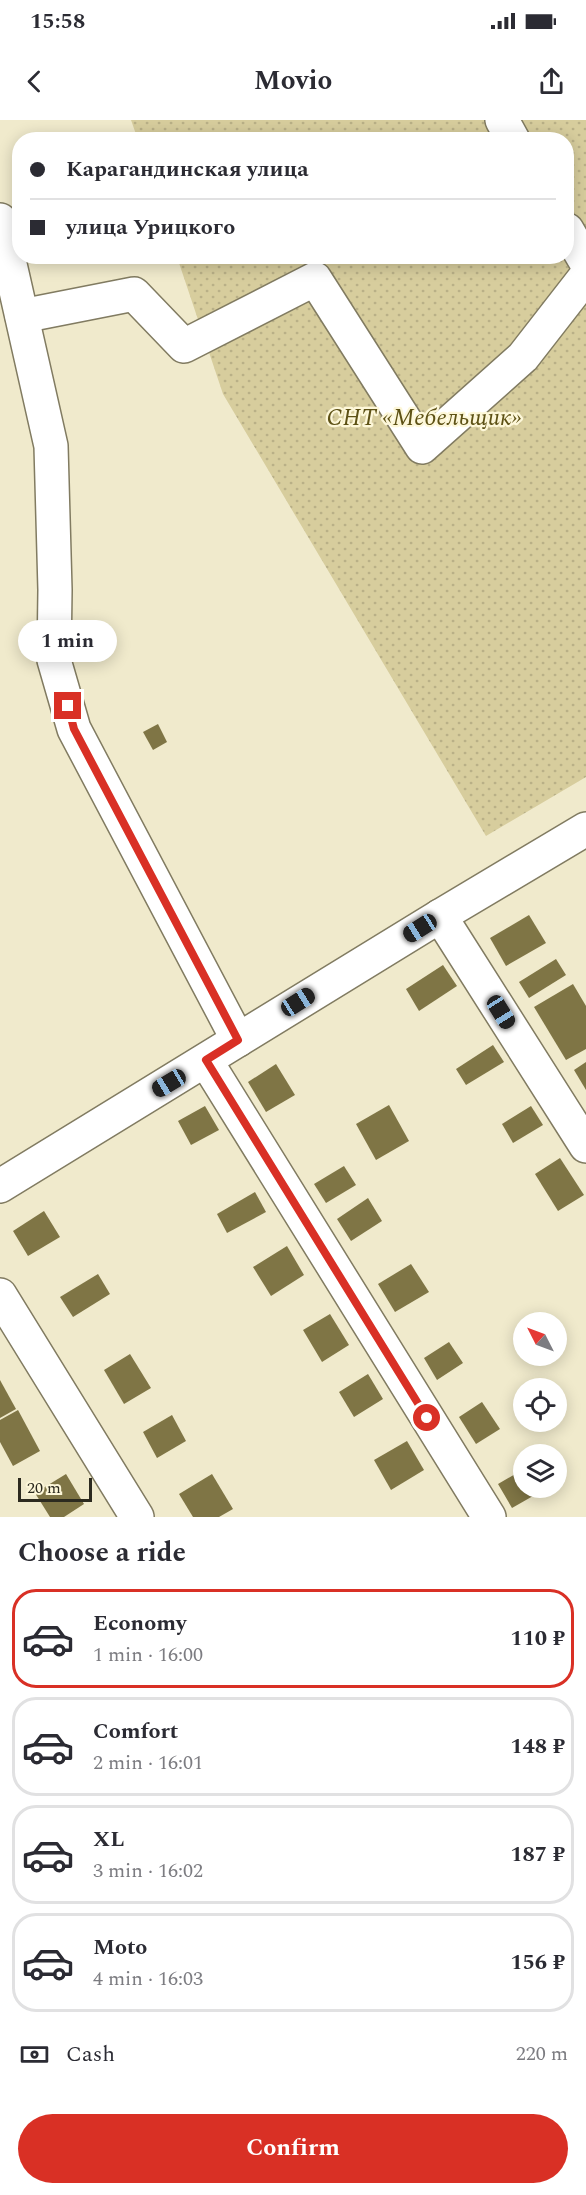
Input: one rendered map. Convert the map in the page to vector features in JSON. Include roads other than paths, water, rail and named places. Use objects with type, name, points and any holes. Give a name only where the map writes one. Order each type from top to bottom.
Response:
[{"type":"street","points":[[2,237],[51,446],[55,590],[54,660],[74,729],[238,1040]]},
{"type":"street","points":[[574,242],[586,262]]},
{"type":"street","points":[[22,316],[134,294],[184,346],[315,279],[423,447],[523,357],[586,276]]},
{"type":"street","points":[[0,1186],[586,829]]},
{"type":"street","points":[[440,916],[586,1146]]},
{"type":"street","points":[[206,1060],[489,1517]]},
{"type":"street","points":[[0,1295],[137,1517]]},
{"type":"park label","name":"СНТ «Мебельщик»","points":[[424,418]]}]
